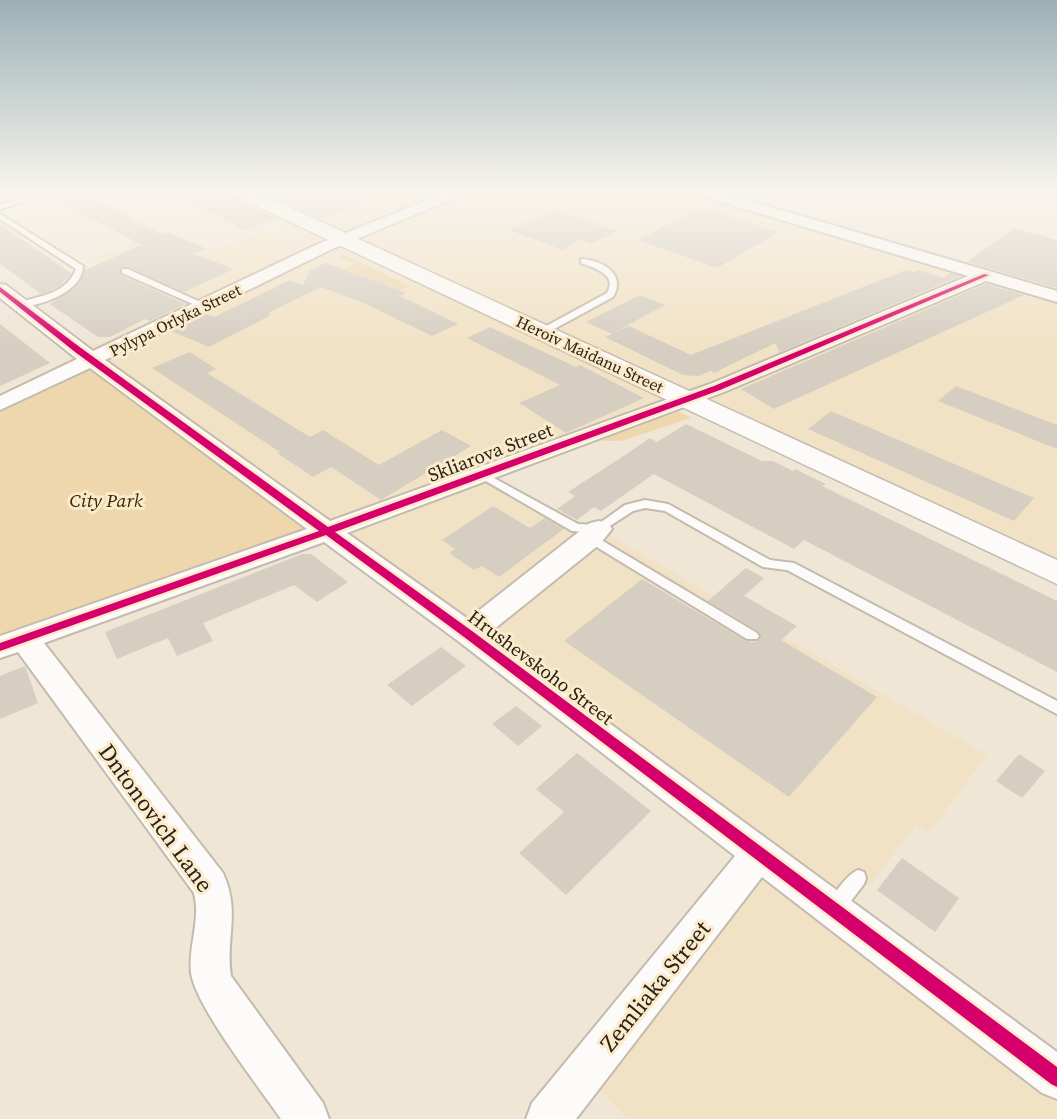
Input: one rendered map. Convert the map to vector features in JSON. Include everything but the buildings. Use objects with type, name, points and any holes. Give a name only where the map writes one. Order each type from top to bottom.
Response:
[{"type":"street","name":"Pylypa Orlyka Street","points":[[0,404],[335,242]]},
{"type":"street","name":"Heroiv Maidanu Street","points":[[349,242],[1057,573]]},
{"type":"street","points":[[875,242],[1057,297]]},
{"type":"street","name":"Skliarova Street","points":[[12,643],[328,531],[729,382],[986,275]]},
{"type":"street","name":"Hrushevskoho Street","points":[[10,297],[468,634],[1057,1078]]},
{"type":"street","points":[[468,634],[595,533]]},
{"type":"street","name":"Dntonovich Lane","points":[[12,643],[209,885],[214,900],[209,968],[215,985],[307,1119]]},
{"type":"street","name":"Zemliaka Street","points":[[548,1119],[746,873],[758,851]]},
{"type":"lane","points":[[10,297],[71,287],[78,280],[80,268],[40,242]]},
{"type":"lane","points":[[542,332],[610,295],[615,289],[608,270],[584,261]]},
{"type":"lane","points":[[125,271],[205,306]]},
{"type":"lane","points":[[481,474],[576,528],[595,533],[752,636]]},
{"type":"lane","points":[[595,533],[629,508],[645,504],[668,508],[767,564],[790,566],[1057,708]]},
{"type":"lane","points":[[834,908],[858,878]]},
{"type":"shaded area","points":[[137,242],[195,242],[215,250],[236,242],[875,242],[997,278],[1026,258],[1057,267],[1057,573],[684,398],[481,474],[576,528],[599,529],[987,755],[929,833],[916,824],[869,887],[857,879],[834,909],[1057,1078],[1057,1119],[627,1119],[584,1074],[758,851],[78,350],[110,339],[191,300],[90,258]]},
{"type":"green space","points":[[343,255],[411,286],[359,308],[395,289],[344,269],[355,263],[338,257]]},
{"type":"green space","name":"City Park","points":[[92,360],[328,531],[0,648],[0,404]]},
{"type":"green space","points":[[665,404],[691,418],[621,441],[605,441],[592,432]]},
{"type":"cycle path","points":[[0,647],[328,531],[717,388],[986,275]]},
{"type":"cycle path","points":[[0,289],[78,350],[468,634],[1057,1078]]}]
